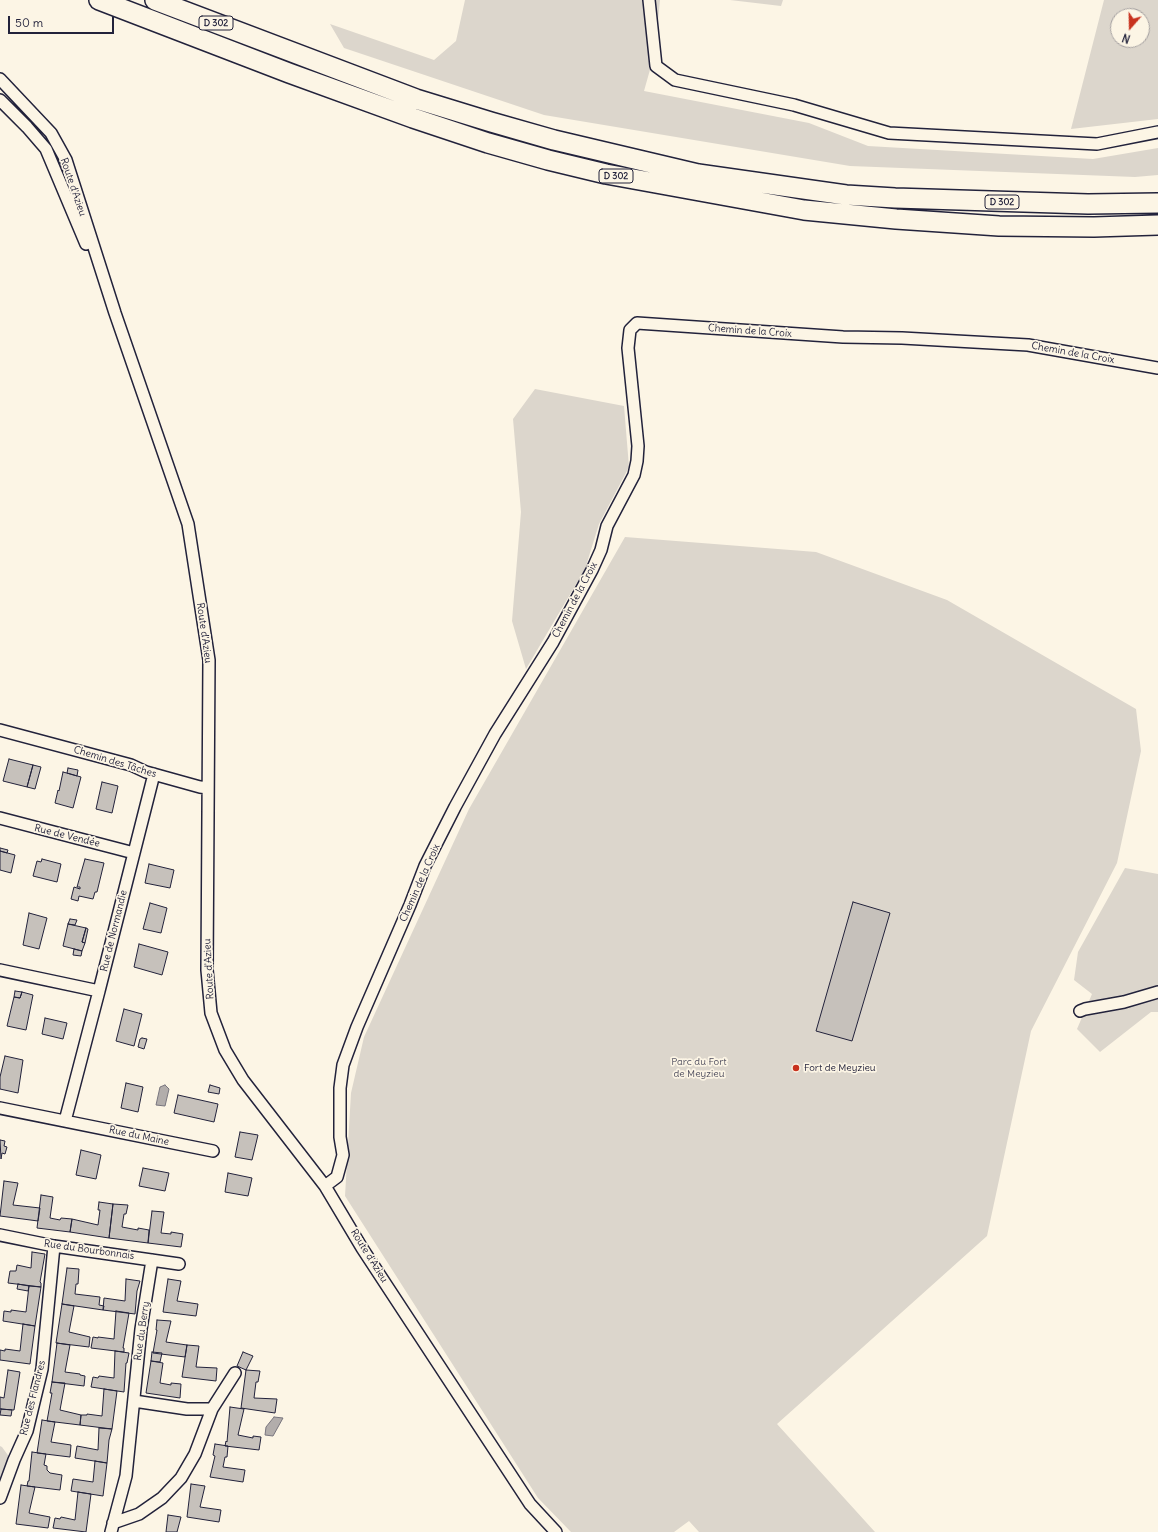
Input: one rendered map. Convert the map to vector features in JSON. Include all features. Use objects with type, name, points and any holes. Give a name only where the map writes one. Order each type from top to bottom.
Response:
[{"type":"highway","name":"D 302","points":[[99,0],[289,73],[413,118],[488,143],[606,174],[804,210],[896,220],[999,226],[1094,227],[1158,225]]},
{"type":"highway","name":"D 302","points":[[156,0],[416,99],[554,140],[698,174],[846,195],[1088,204],[1158,203]]},
{"type":"street","points":[[649,0],[656,66],[675,80],[794,105],[889,133],[1097,144],[1158,132]]},
{"type":"street","name":"Route d'Azieu","points":[[0,78],[51,133],[66,160],[115,313],[188,524],[209,660],[207,970],[211,1013],[225,1050],[243,1080],[325,1186],[362,1248],[530,1504],[556,1532]]},
{"type":"street","name":"Route d'Azieu","points":[[0,100],[27,126],[46,149],[115,313]]},
{"type":"street","name":"Chemin de la Croix","points":[[325,1186],[337,1177],[343,1155],[340,1137],[340,1088],[343,1065],[357,1027],[410,905],[425,866],[495,734],[549,647],[592,570],[601,550],[607,526],[634,475],[638,446],[628,348],[630,330],[637,323],[843,337],[902,338],[1028,345],[1158,368]]},
{"type":"street","name":"Chemin des Tâches","points":[[0,730],[131,765],[146,772],[208,788]]},
{"type":"street","name":"Rue de Normandie","points":[[99,991],[154,774]]},
{"type":"street","name":"Rue de Vendée","points":[[0,818],[134,853]]},
{"type":"street","points":[[0,970],[99,991],[65,1121]]},
{"type":"street","points":[[1080,1011],[1124,1002],[1158,992]]},
{"type":"street","name":"Rue du Maine","points":[[0,1108],[213,1152]]},
{"type":"street","name":"Rue du Bourbonnais","points":[[0,1235],[54,1246],[179,1264]]},
{"type":"street","name":"Rue des Flandres","points":[[0,1498],[14,1460],[27,1431],[42,1369],[54,1246]]},
{"type":"street","name":"Rue du Berry","points":[[112,1528],[126,1476],[141,1329],[152,1260]]},
{"type":"street","name":"Rue du Berry","points":[[112,1528],[139,1514],[162,1498],[181,1478],[194,1454],[212,1409],[235,1373]]},
{"type":"street","points":[[134,1401],[187,1409],[212,1409]]},
{"type":"green space","points":[[465,0],[660,0],[655,52],[644,91],[809,123],[868,146],[1093,159],[1158,148],[1158,175],[1135,177],[850,166],[544,115],[344,48],[330,24],[434,60],[456,41]]},
{"type":"green space","points":[[730,0],[783,0],[781,6]]},
{"type":"green space","points":[[1104,0],[1158,0],[1158,119],[1071,129]]},
{"type":"green space","points":[[535,389],[624,406],[629,467],[599,524],[585,569],[526,669],[512,621],[521,512],[513,419]]},
{"type":"green space","name":"Parc du Fort de Meyzieu","points":[[625,537],[816,552],[947,600],[1136,709],[1141,751],[1117,863],[1031,1031],[987,1236],[777,1424],[875,1532],[699,1532],[689,1521],[674,1532],[571,1532],[538,1498],[345,1196],[351,1093],[364,1037],[469,809]]},
{"type":"green space","points":[[1125,868],[1158,874],[1158,1012],[1151,1012],[1100,1052],[1077,1029],[1092,994],[1074,980],[1078,952]]},
{"type":"green space","points":[[0,1446],[10,1458],[0,1498]]},
{"type":"shaded area","points":[[165,1085],[169,1089],[165,1106],[156,1105],[160,1087]]},
{"type":"shaded area","points":[[274,1417],[283,1418],[273,1436],[265,1435],[266,1427]]},
{"type":"building","points":[[9,759],[33,765],[27,787],[3,781]]},
{"type":"building","points":[[33,765],[41,767],[35,789],[27,787]]},
{"type":"building","points":[[68,768],[78,770],[77,776],[67,773]]},
{"type":"building","points":[[63,772],[81,777],[73,808],[55,803]]},
{"type":"building","points":[[102,782],[118,786],[112,813],[96,809]]},
{"type":"building","points":[[0,848],[8,850],[7,853],[0,851]]},
{"type":"building","points":[[0,851],[15,855],[11,873],[0,870]]},
{"type":"building","points":[[42,859],[61,864],[57,882],[33,876],[37,861],[41,862]]},
{"type":"building","points":[[85,859],[104,863],[97,892],[95,892],[93,899],[79,896],[78,901],[71,899],[74,887],[80,889],[80,887],[77,887]]},
{"type":"building","points":[[149,864],[174,870],[170,888],[145,883]]},
{"type":"building","points":[[853,902],[890,913],[852,1041],[816,1031]]},
{"type":"building","points":[[150,903],[167,908],[161,933],[143,929]]},
{"type":"building","points":[[29,913],[47,918],[39,949],[23,945]]},
{"type":"building","points":[[70,919],[77,920],[75,925],[68,924]]},
{"type":"building","points":[[68,924],[86,928],[82,942],[85,943],[82,951],[63,946]]},
{"type":"building","points":[[86,928],[88,929],[85,943],[82,942]]},
{"type":"building","points":[[139,944],[168,952],[162,975],[134,967]]},
{"type":"building","points":[[74,949],[82,951],[81,956],[73,955]]},
{"type":"building","points":[[15,991],[22,992],[20,998],[14,997]]},
{"type":"building","points":[[22,992],[33,995],[26,1030],[7,1026],[14,997],[20,998]]},
{"type":"building","points":[[124,1009],[142,1014],[134,1046],[116,1041]]},
{"type":"building","points":[[45,1018],[67,1023],[63,1039],[42,1034]]},
{"type":"building","points":[[140,1039],[147,1039],[144,1049],[138,1047]]},
{"type":"building","points":[[5,1056],[23,1060],[18,1093],[0,1089],[0,1077]]},
{"type":"building","points":[[126,1083],[143,1087],[138,1112],[121,1108]]},
{"type":"building","points":[[210,1085],[220,1088],[219,1094],[208,1092]]},
{"type":"building","points":[[178,1095],[218,1104],[214,1122],[174,1113]]},
{"type":"building","points":[[240,1132],[258,1135],[252,1160],[235,1157]]},
{"type":"building","points":[[0,1140],[5,1141],[4,1146],[7,1147],[5,1154],[2,1153],[1,1159]]},
{"type":"building","points":[[81,1150],[101,1155],[96,1179],[76,1175]]},
{"type":"building","points":[[143,1168],[169,1173],[165,1191],[139,1186]]},
{"type":"building","points":[[228,1173],[252,1178],[248,1196],[225,1192]]},
{"type":"building","points":[[4,1181],[18,1183],[13,1205],[40,1208],[38,1221],[0,1216]]},
{"type":"building","points":[[41,1195],[53,1197],[50,1218],[60,1220],[61,1218],[72,1219],[70,1232],[37,1228]]},
{"type":"building","points":[[99,1202],[113,1204],[109,1238],[70,1232],[72,1219],[98,1225],[100,1210],[98,1210]]},
{"type":"building","points":[[113,1204],[128,1205],[126,1214],[124,1214],[122,1227],[138,1230],[138,1228],[149,1230],[148,1243],[109,1238]]},
{"type":"building","points":[[152,1211],[164,1212],[161,1233],[171,1234],[171,1232],[183,1234],[181,1247],[148,1243]]},
{"type":"building","points":[[32,1252],[45,1254],[40,1282],[41,1287],[8,1283],[10,1271],[16,1271],[17,1265],[31,1268]]},
{"type":"building","points":[[67,1268],[79,1269],[78,1284],[76,1284],[75,1294],[100,1297],[99,1305],[104,1306],[103,1310],[62,1304]]},
{"type":"building","points":[[126,1279],[140,1281],[137,1291],[135,1314],[103,1310],[104,1298],[125,1301]]},
{"type":"building","points":[[168,1279],[181,1281],[177,1301],[198,1304],[196,1316],[163,1312]]},
{"type":"building","points":[[18,1284],[29,1286],[28,1291],[17,1289]]},
{"type":"building","points":[[29,1286],[41,1287],[35,1326],[3,1321],[4,1311],[11,1312],[11,1310],[26,1312]]},
{"type":"building","points":[[62,1304],[74,1306],[69,1332],[90,1337],[89,1347],[56,1343]]},
{"type":"building","points":[[116,1311],[129,1313],[123,1348],[124,1352],[91,1348],[93,1337],[114,1339]]},
{"type":"building","points":[[157,1320],[171,1321],[166,1342],[187,1345],[185,1357],[153,1353],[157,1330]]},
{"type":"building","points":[[23,1324],[35,1326],[30,1364],[0,1360],[0,1350],[5,1351],[5,1349],[20,1351]]},
{"type":"building","points":[[57,1343],[70,1345],[65,1372],[85,1376],[84,1386],[52,1382]]},
{"type":"building","points":[[187,1345],[199,1346],[196,1367],[217,1368],[216,1381],[182,1377]]},
{"type":"building","points":[[115,1351],[129,1353],[126,1363],[124,1392],[91,1387],[93,1377],[98,1378],[99,1376],[114,1378]]},
{"type":"building","points":[[152,1352],[162,1353],[160,1362],[151,1361]]},
{"type":"building","points":[[243,1352],[253,1356],[246,1370],[237,1366]]},
{"type":"building","points":[[151,1361],[163,1363],[160,1383],[171,1385],[171,1383],[181,1384],[180,1398],[146,1393]]},
{"type":"building","points":[[8,1370],[20,1372],[14,1410],[0,1409],[0,1397],[4,1398]]},
{"type":"building","points":[[246,1370],[260,1371],[258,1382],[256,1382],[254,1398],[277,1399],[275,1413],[241,1408]]},
{"type":"building","points":[[52,1382],[65,1383],[60,1410],[81,1415],[80,1425],[47,1421],[52,1393],[50,1393]]},
{"type":"building","points":[[104,1389],[117,1391],[112,1429],[80,1425],[81,1415],[87,1414],[102,1416]]},
{"type":"building","points":[[230,1407],[244,1409],[238,1435],[253,1438],[253,1436],[261,1437],[259,1450],[225,1446],[226,1441],[227,1442]]},
{"type":"building","points":[[1,1409],[12,1410],[11,1416],[0,1415]]},
{"type":"building","points":[[42,1420],[55,1422],[51,1442],[71,1445],[70,1457],[37,1453]]},
{"type":"building","points":[[99,1428],[112,1429],[109,1440],[107,1463],[75,1458],[77,1446],[98,1450]]},
{"type":"building","points":[[215,1444],[228,1446],[227,1457],[225,1457],[223,1467],[245,1470],[243,1482],[210,1477],[215,1456],[213,1455]]},
{"type":"building","points":[[32,1452],[46,1454],[44,1465],[47,1466],[47,1470],[50,1473],[62,1475],[60,1490],[27,1486],[29,1481]]},
{"type":"building","points":[[95,1461],[107,1463],[103,1496],[71,1491],[73,1479],[93,1482]]},
{"type":"building","points":[[191,1484],[205,1486],[200,1507],[221,1510],[219,1522],[187,1517]]},
{"type":"building","points":[[21,1485],[35,1487],[29,1513],[50,1517],[48,1528],[16,1524]]},
{"type":"building","points":[[78,1492],[91,1494],[86,1532],[53,1528],[55,1518],[60,1519],[61,1517],[75,1520]]},
{"type":"building","points":[[168,1515],[181,1517],[177,1532],[166,1532]]},
{"type":"place","name":"Fort de Meyzieu","points":[[796,1068]]}]
